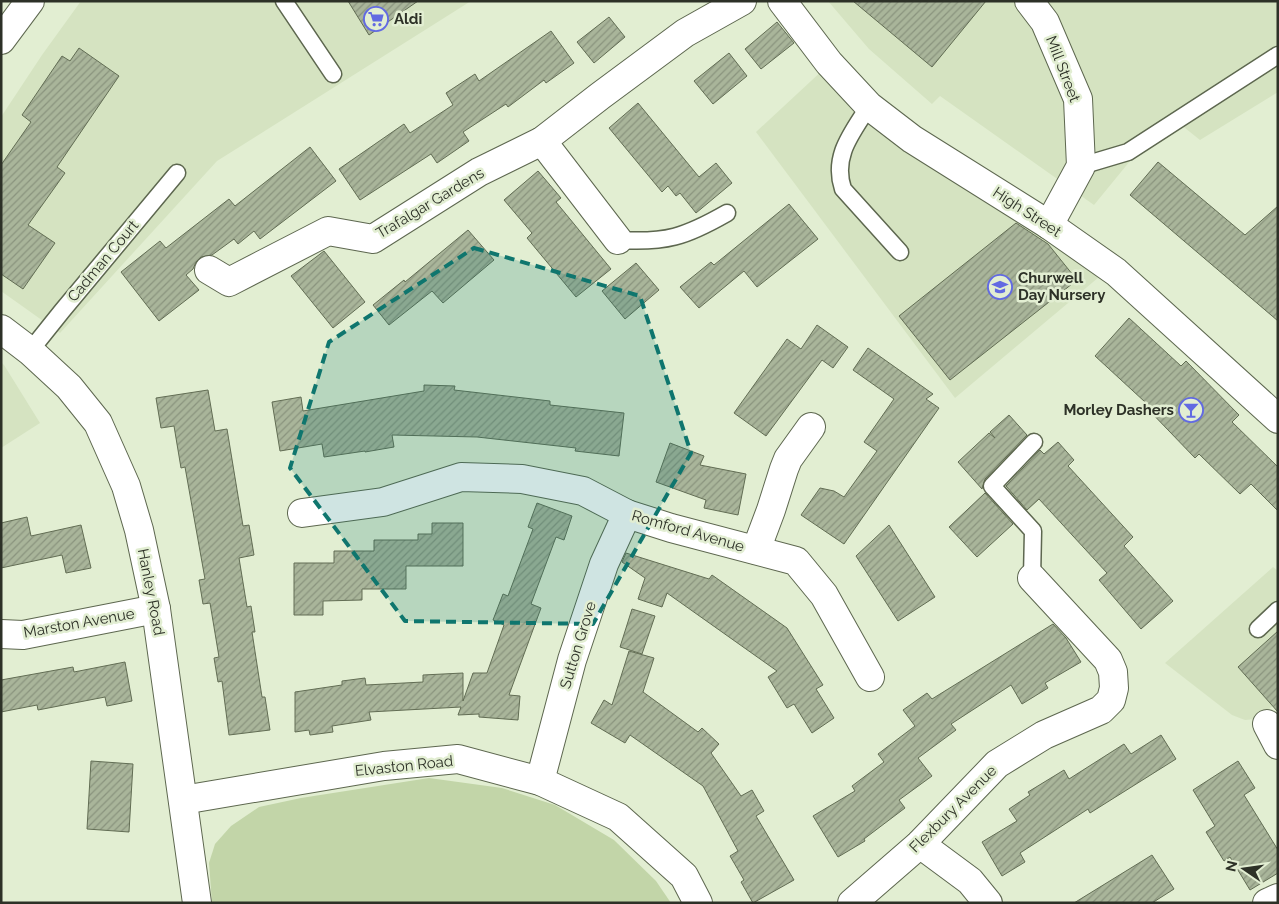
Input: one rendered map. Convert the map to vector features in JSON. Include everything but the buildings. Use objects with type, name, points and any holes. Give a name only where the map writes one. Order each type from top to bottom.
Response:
[{"type":"street","points":[[1,40],[30,1]]},
{"type":"street","name":"Trafalgar Gardens","points":[[209,270],[229,282],[328,231],[373,239],[479,172],[542,141],[686,33],[742,1]]},
{"type":"street","name":"High Street","points":[[782,1],[828,63],[869,106],[912,139],[1049,225],[1116,272],[1278,419]]},
{"type":"street","name":"Mill Street","points":[[1029,1],[1044,22],[1078,99],[1081,166]]},
{"type":"street","points":[[542,141],[618,240]]},
{"type":"street","points":[[1049,225],[1081,166]]},
{"type":"street","name":"Hanley Road","points":[[1,330],[30,351],[69,387],[98,423],[126,486],[139,530],[156,609],[197,903]]},
{"type":"street","points":[[756,550],[772,510],[788,459],[811,426]]},
{"type":"street","name":"Romford Avenue","points":[[302,513],[383,502],[461,477],[522,479],[583,491],[627,514],[671,528],[796,561],[824,595],[870,678]]},
{"type":"street","name":"Sutton Grove","points":[[540,781],[574,652],[604,564],[627,514]]},
{"type":"street","name":"Flexbury Avenue","points":[[852,903],[920,844],[997,764],[1044,735],[1101,710],[1111,700],[1114,688],[1113,672],[1108,660],[1032,578]]},
{"type":"street","name":"Marston Avenue","points":[[1,634],[23,635],[156,609]]},
{"type":"street","name":"Elvaston Road","points":[[183,800],[384,766],[458,759],[540,781],[618,816],[684,876],[698,903]]},
{"type":"street","points":[[920,844],[970,881],[988,903]]},
{"type":"street","points":[[1267,903],[1278,898]]},
{"type":"lane","points":[[284,1],[333,74]]},
{"type":"lane","points":[[1081,166],[1128,152],[1278,55]]},
{"type":"lane","points":[[869,106],[846,143],[840,161],[839,177],[843,189],[900,252]]},
{"type":"lane","name":"Cadman Court","points":[[30,351],[177,172]]},
{"type":"lane","points":[[618,240],[645,242],[670,239],[704,226],[727,213]]},
{"type":"lane","points":[[1032,578],[1033,531],[992,486],[1034,442]]},
{"type":"lane","points":[[1258,629],[1278,610]]},
{"type":"highlighted area","points":[[474,248],[640,296],[691,453],[593,624],[405,621],[290,468],[329,342]]},
{"type":"shaded area","points":[[81,1],[471,1],[217,161],[60,333],[1,291],[1,117]]},
{"type":"shaded area","points":[[828,1],[1278,1],[1278,92],[1200,140],[1180,124],[1130,161],[1094,205],[940,96],[932,104],[869,49]]},
{"type":"shaded area","points":[[825,68],[1099,277],[955,398],[756,132]]},
{"type":"shaded area","points":[[1,362],[40,423],[1,448]]},
{"type":"shaded area","points":[[1273,567],[1278,571],[1278,702],[1256,719],[1245,720],[1232,715],[1165,663]]},
{"type":"shaded area","points":[[429,778],[502,788],[555,805],[614,840],[656,881],[671,903],[212,903],[209,863],[215,844],[231,826],[259,807],[301,798]]},
{"type":"place","name":"Aldi","points":[[376,19]]},
{"type":"place","name":"Churwell Day Nursery","points":[[1000,287]]},
{"type":"place","name":"Morley Dashers","points":[[1191,410]]}]
